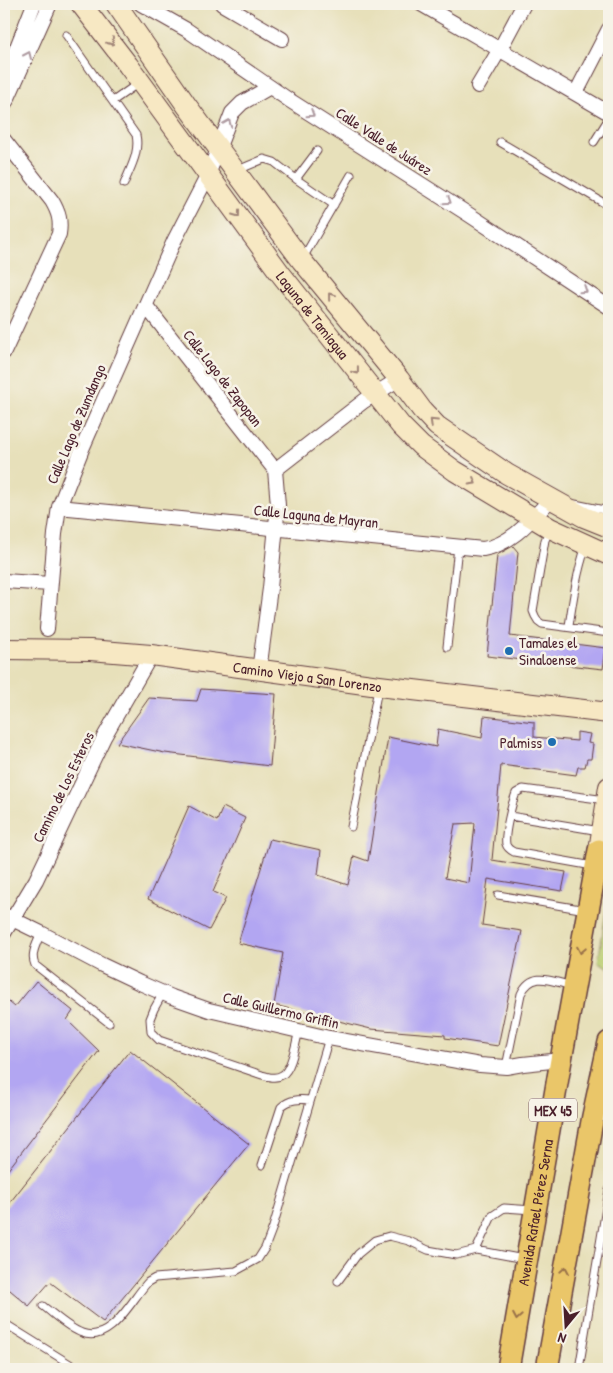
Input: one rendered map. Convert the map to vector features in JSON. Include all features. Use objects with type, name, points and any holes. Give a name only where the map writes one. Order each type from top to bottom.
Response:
[{"type":"main road","name":"Laguna de Tamiagua","points":[[81,4],[280,273],[375,395],[420,446],[455,471],[542,523],[609,555]]},
{"type":"main road","name":"Laguna de Tamiagua","points":[[116,4],[187,106],[302,261],[437,426],[507,474],[584,517],[609,527]]},
{"type":"main road","name":"Camino Viejo a San Lorenzo","points":[[4,649],[90,650],[150,655],[260,671],[609,713]]},
{"type":"main road","name":"MEX 45","points":[[602,852],[608,794]]},
{"type":"main road","name":"Avenida Rafael Pérez Serna","points":[[508,1369],[574,986],[602,852]]},
{"type":"main road","name":"MEX 45","points":[[547,1369],[601,1117],[609,1042]]},
{"type":"street","points":[[4,80],[34,4]]},
{"type":"street","points":[[4,104],[8,100],[50,4]]},
{"type":"street","name":"Calle Valle de Juárez","points":[[141,4],[187,30],[270,87],[609,307]]},
{"type":"street","points":[[222,4],[282,40]]},
{"type":"street","points":[[421,4],[609,113]]},
{"type":"street","points":[[478,86],[524,4]]},
{"type":"street","points":[[576,93],[609,30]]},
{"type":"street","name":"Calle Lago de Zumdango","points":[[47,629],[54,534],[59,507],[86,440],[174,240],[208,175],[232,113],[242,102],[270,87]]},
{"type":"street","points":[[4,140],[52,201],[58,210],[60,218],[59,234],[4,352]]},
{"type":"street","name":"Calle Lago de Zapopan","points":[[146,306],[275,470]]},
{"type":"street","points":[[260,671],[278,504],[275,470],[364,401],[399,379]]},
{"type":"street","name":"Calle Laguna de Mayran","points":[[59,507],[482,549],[492,548],[542,523],[551,499]]},
{"type":"street","points":[[4,582],[50,584]]},
{"type":"street","name":"Camino de Los Esteros","points":[[4,933],[8,917],[36,880],[104,737],[150,655]]},
{"type":"street","name":"Calle Guillermo Griffin","points":[[8,917],[102,965],[163,993],[209,1010],[329,1038],[480,1065],[506,1067],[561,1060]]},
{"type":"lane","points":[[66,35],[136,135],[137,152],[124,184]]},
{"type":"lane","points":[[113,101],[140,82]]},
{"type":"lane","points":[[594,142],[609,118]]},
{"type":"lane","points":[[500,142],[609,206]]},
{"type":"lane","points":[[296,179],[317,151]]},
{"type":"lane","points":[[236,171],[264,159],[274,162],[334,205]]},
{"type":"lane","points":[[302,261],[351,175]]},
{"type":"lane","points":[[551,499],[609,511]]},
{"type":"lane","points":[[542,523],[545,540],[533,611],[538,621],[542,624],[569,626],[609,633]]},
{"type":"lane","points":[[569,626],[574,592],[587,544]]},
{"type":"lane","points":[[447,647],[458,547]]},
{"type":"lane","points":[[350,827],[379,686]]},
{"type":"lane","points":[[602,852],[514,852],[509,850],[506,842],[516,793],[523,789],[608,794]]},
{"type":"lane","points":[[510,816],[602,852]]},
{"type":"lane","points":[[498,895],[589,910]]},
{"type":"lane","points":[[41,933],[33,953],[35,964],[109,1023]]},
{"type":"lane","points":[[506,1067],[521,994],[525,986],[534,980],[540,979],[574,986]]},
{"type":"lane","points":[[163,993],[150,1019],[151,1032],[159,1040],[262,1075],[274,1078],[282,1076],[286,1072],[299,1030]]},
{"type":"lane","points":[[43,1306],[80,1333],[92,1336],[102,1334],[116,1323],[148,1282],[155,1278],[236,1271],[258,1259],[265,1248],[273,1227],[329,1038]]},
{"type":"lane","points":[[262,1166],[282,1107],[286,1102],[292,1100],[310,1100]]},
{"type":"lane","points":[[579,1369],[609,1190]]},
{"type":"lane","points":[[476,1250],[492,1216],[504,1208],[536,1210]]},
{"type":"lane","points":[[338,1281],[358,1254],[375,1240],[389,1236],[409,1241],[428,1250],[456,1255],[476,1250],[527,1259]]},
{"type":"lane","points":[[4,1323],[78,1369]]},
{"type":"green space","points":[[609,891],[609,968],[598,962]]},
{"type":"building","points":[[513,546],[518,552],[510,636],[606,648],[603,669],[487,656],[497,555]]},
{"type":"building","points":[[201,689],[276,694],[270,766],[165,753],[117,743],[149,698],[197,701]]},
{"type":"building","points":[[484,716],[534,722],[534,737],[577,741],[577,732],[590,734],[588,743],[593,744],[591,759],[587,759],[585,767],[578,767],[576,775],[501,765],[492,860],[566,872],[562,891],[488,879],[482,925],[522,931],[498,1046],[445,1038],[445,1035],[371,1029],[274,1005],[283,953],[238,943],[270,839],[321,850],[318,875],[348,885],[354,856],[368,861],[388,737],[436,747],[438,729],[482,738]],"holes":[[[475,823],[469,883],[445,878],[455,824]]]},
{"type":"building","points":[[189,806],[217,821],[223,807],[245,818],[213,892],[226,898],[209,930],[148,899]]},
{"type":"building","points":[[36,981],[73,1011],[67,1020],[99,1051],[4,1175],[4,998],[15,1007]]},
{"type":"building","points":[[130,1050],[249,1144],[103,1322],[50,1282],[29,1306],[4,1285],[4,1210]]},
{"type":"place","name":"Tamales el Sinaloense","points":[[509,651]]},
{"type":"place","name":"Palmiss","points":[[552,742]]}]
